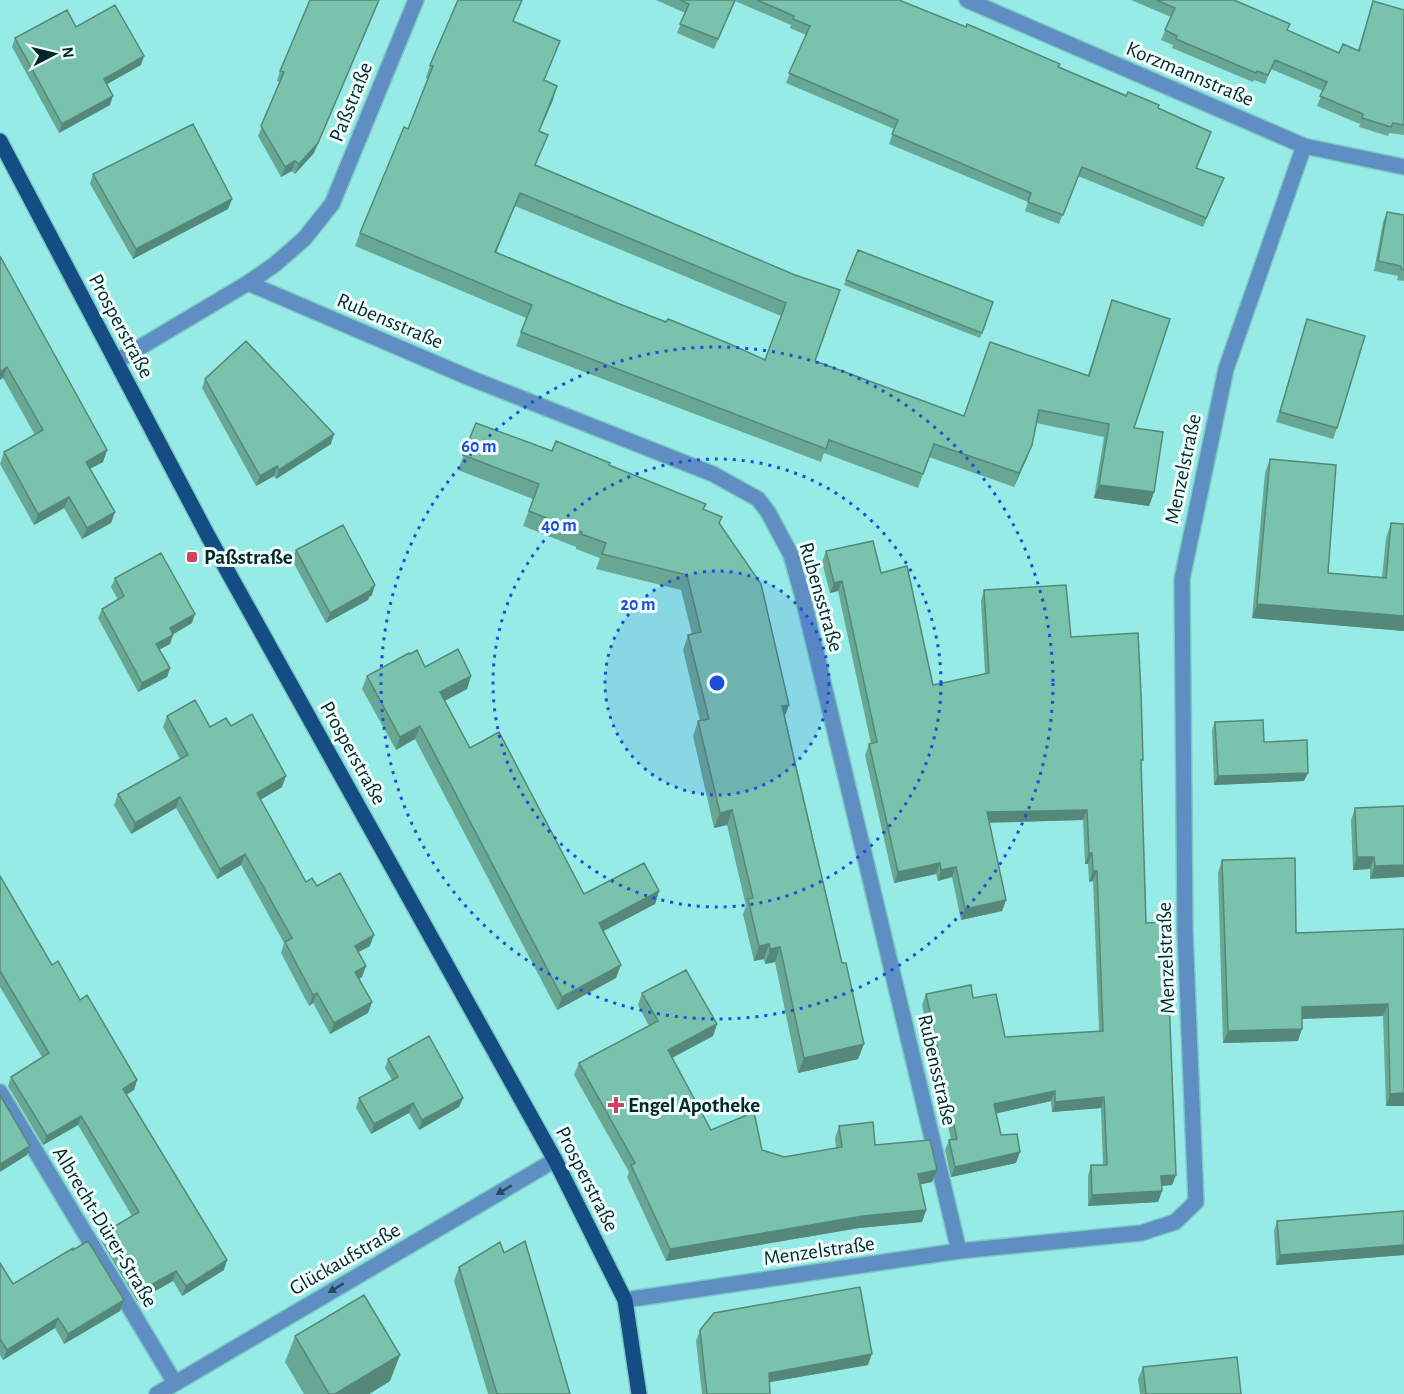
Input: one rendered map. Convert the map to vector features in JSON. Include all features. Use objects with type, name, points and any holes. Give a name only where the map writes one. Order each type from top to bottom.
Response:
[{"type":"main road","name":"Prosperstraße","points":[[0,141],[208,536],[555,1160],[625,1300],[639,1394]]},
{"type":"street","name":"Paßstraße","points":[[117,362],[248,283],[274,265],[304,239],[332,204],[416,0]]},
{"type":"street","name":"Korzmannstraße","points":[[967,0],[1304,146],[1404,167]]},
{"type":"street","name":"Menzelstraße","points":[[625,1300],[959,1251],[1141,1233],[1175,1222],[1196,1202],[1185,931],[1182,579],[1226,369],[1304,146]]},
{"type":"street","name":"Rubensstraße","points":[[248,283],[470,378],[713,474],[758,500],[768,512],[791,555],[803,598],[959,1251]]},
{"type":"street","name":"Albrecht-Dürer-Straße","points":[[0,1092],[175,1383]]},
{"type":"street","name":"Glückaufstraße","points":[[157,1394],[555,1160]]},
{"type":"building","points":[[310,0],[379,0],[318,143],[299,164],[295,161],[285,167],[261,126],[284,72],[280,71]]},
{"type":"building","points":[[458,0],[522,0],[513,21],[560,41],[544,80],[557,86],[539,131],[548,135],[535,165],[795,275],[840,290],[815,361],[964,416],[990,342],[1089,376],[1112,300],[1170,319],[1134,428],[1163,432],[1154,492],[1099,485],[1109,424],[1039,410],[1032,445],[1019,473],[934,444],[923,474],[829,440],[826,449],[521,332],[532,305],[360,233],[404,127],[408,129],[433,66],[430,65]],"holes":[[[520,193],[786,303],[765,360],[668,319],[666,322],[495,252]]]},
{"type":"building","points":[[680,0],[735,0],[718,39],[680,24],[689,4]]},
{"type":"building","points":[[757,0],[899,0],[966,27],[967,24],[1060,64],[1058,67],[1126,96],[1128,92],[1159,105],[1158,108],[1211,132],[1196,168],[1224,178],[1206,218],[1082,167],[1063,215],[1028,202],[1031,193],[892,134],[898,120],[789,73],[810,26],[793,19],[794,16]]},
{"type":"building","points":[[1156,0],[1234,0],[1290,24],[1287,30],[1339,53],[1343,44],[1359,51],[1373,1],[1404,10],[1404,125],[1393,123],[1391,127],[1362,118],[1363,114],[1320,96],[1327,82],[1275,60],[1268,75],[1257,71],[1256,73],[1176,39],[1177,36],[1165,30],[1175,8]]},
{"type":"building","points":[[115,5],[144,56],[104,79],[113,96],[62,124],[15,38],[67,10],[76,27]]},
{"type":"building","points":[[193,124],[232,199],[136,249],[93,174]]},
{"type":"building","points":[[1387,212],[1404,215],[1404,270],[1401,266],[1378,261]]},
{"type":"building","points":[[858,250],[993,302],[982,333],[846,280]]},
{"type":"building","points":[[0,256],[107,450],[86,462],[115,512],[87,528],[69,497],[38,514],[4,452],[43,430],[7,367],[0,372]]},
{"type":"building","points":[[1307,319],[1365,336],[1337,428],[1280,412]]},
{"type":"building","points":[[246,341],[334,434],[279,470],[277,466],[260,476],[205,379]]},
{"type":"building","points":[[476,423],[552,451],[556,441],[706,504],[703,509],[722,517],[719,523],[761,584],[789,705],[782,706],[842,963],[846,963],[864,1044],[804,1058],[780,947],[770,949],[769,944],[759,946],[748,899],[753,898],[732,810],[720,813],[698,721],[709,719],[688,635],[701,632],[687,575],[602,554],[606,543],[529,511],[539,484],[463,455]]},
{"type":"building","points":[[1270,459],[1336,465],[1328,573],[1386,578],[1391,523],[1404,524],[1404,616],[1257,604]]},
{"type":"building","points":[[343,525],[375,585],[371,590],[330,613],[296,550]]},
{"type":"building","points":[[873,541],[881,573],[907,566],[933,685],[989,673],[984,590],[1066,585],[1071,637],[1138,633],[1146,923],[1166,922],[1176,1175],[1161,1176],[1162,1191],[1092,1195],[1091,1165],[1107,1165],[1104,1097],[1055,1102],[1055,1091],[994,1104],[1001,1135],[1017,1134],[1020,1152],[955,1167],[949,1140],[957,1139],[926,994],[971,985],[973,998],[996,994],[1005,1037],[1103,1031],[1097,871],[1093,871],[1092,853],[1089,853],[1087,810],[987,812],[1006,900],[965,909],[956,867],[941,870],[940,863],[898,872],[869,744],[877,742],[842,581],[834,583],[826,551]]},
{"type":"building","points":[[161,553],[195,614],[170,628],[173,635],[156,644],[170,668],[142,683],[102,609],[124,596],[115,578]]},
{"type":"building","points":[[458,649],[471,676],[440,692],[470,748],[499,732],[584,894],[644,863],[659,891],[599,923],[621,965],[562,997],[420,726],[400,737],[367,676],[417,650],[425,667]]},
{"type":"building","points":[[195,700],[210,727],[226,718],[231,726],[252,714],[286,776],[257,793],[306,882],[312,878],[317,886],[340,873],[374,935],[355,946],[366,966],[355,972],[372,1002],[334,1023],[317,993],[313,995],[285,942],[292,938],[245,854],[220,869],[180,797],[135,823],[118,794],[188,755],[167,716]]},
{"type":"building","points":[[1263,720],[1264,742],[1307,740],[1308,773],[1218,776],[1215,722]]},
{"type":"building","points":[[1404,806],[1404,865],[1375,866],[1374,857],[1357,857],[1355,808]]},
{"type":"building","points":[[1295,858],[1296,933],[1404,929],[1404,1093],[1390,1094],[1388,1004],[1302,1007],[1302,1029],[1228,1031],[1222,860]]},
{"type":"building","points":[[0,876],[52,965],[58,961],[80,1000],[87,995],[137,1080],[123,1089],[227,1260],[186,1286],[176,1271],[140,1291],[105,1232],[139,1212],[81,1116],[47,1136],[11,1077],[49,1053],[0,971]]},
{"type":"building","points":[[686,970],[717,1024],[668,1050],[711,1130],[754,1112],[762,1150],[784,1157],[842,1147],[839,1126],[873,1122],[875,1145],[930,1140],[937,1170],[918,1174],[926,1210],[863,1216],[670,1249],[631,1165],[635,1163],[579,1063],[658,1021],[642,993]]},
{"type":"building","points":[[429,1036],[463,1098],[422,1120],[413,1103],[374,1124],[359,1098],[398,1077],[388,1059]]},
{"type":"building","points":[[0,1095],[30,1146],[0,1164]]},
{"type":"building","points":[[1404,1211],[1404,1245],[1280,1255],[1277,1221]]},
{"type":"building","points":[[88,1241],[124,1300],[68,1334],[58,1318],[7,1350],[0,1339],[0,1263],[13,1284]]},
{"type":"building","points":[[525,1241],[570,1394],[497,1394],[459,1267],[500,1242],[504,1253]]},
{"type":"building","points":[[860,1287],[872,1354],[769,1373],[770,1394],[707,1394],[700,1330],[714,1313]]},
{"type":"building","points":[[364,1295],[400,1355],[335,1394],[329,1394],[295,1336]]},
{"type":"building","points":[[1237,1357],[1241,1394],[1146,1394],[1143,1367]]},
{"type":"place","name":"Paßstraße","points":[[192,557]]},
{"type":"place","name":"Engel Apotheke","points":[[616,1105]]}]
